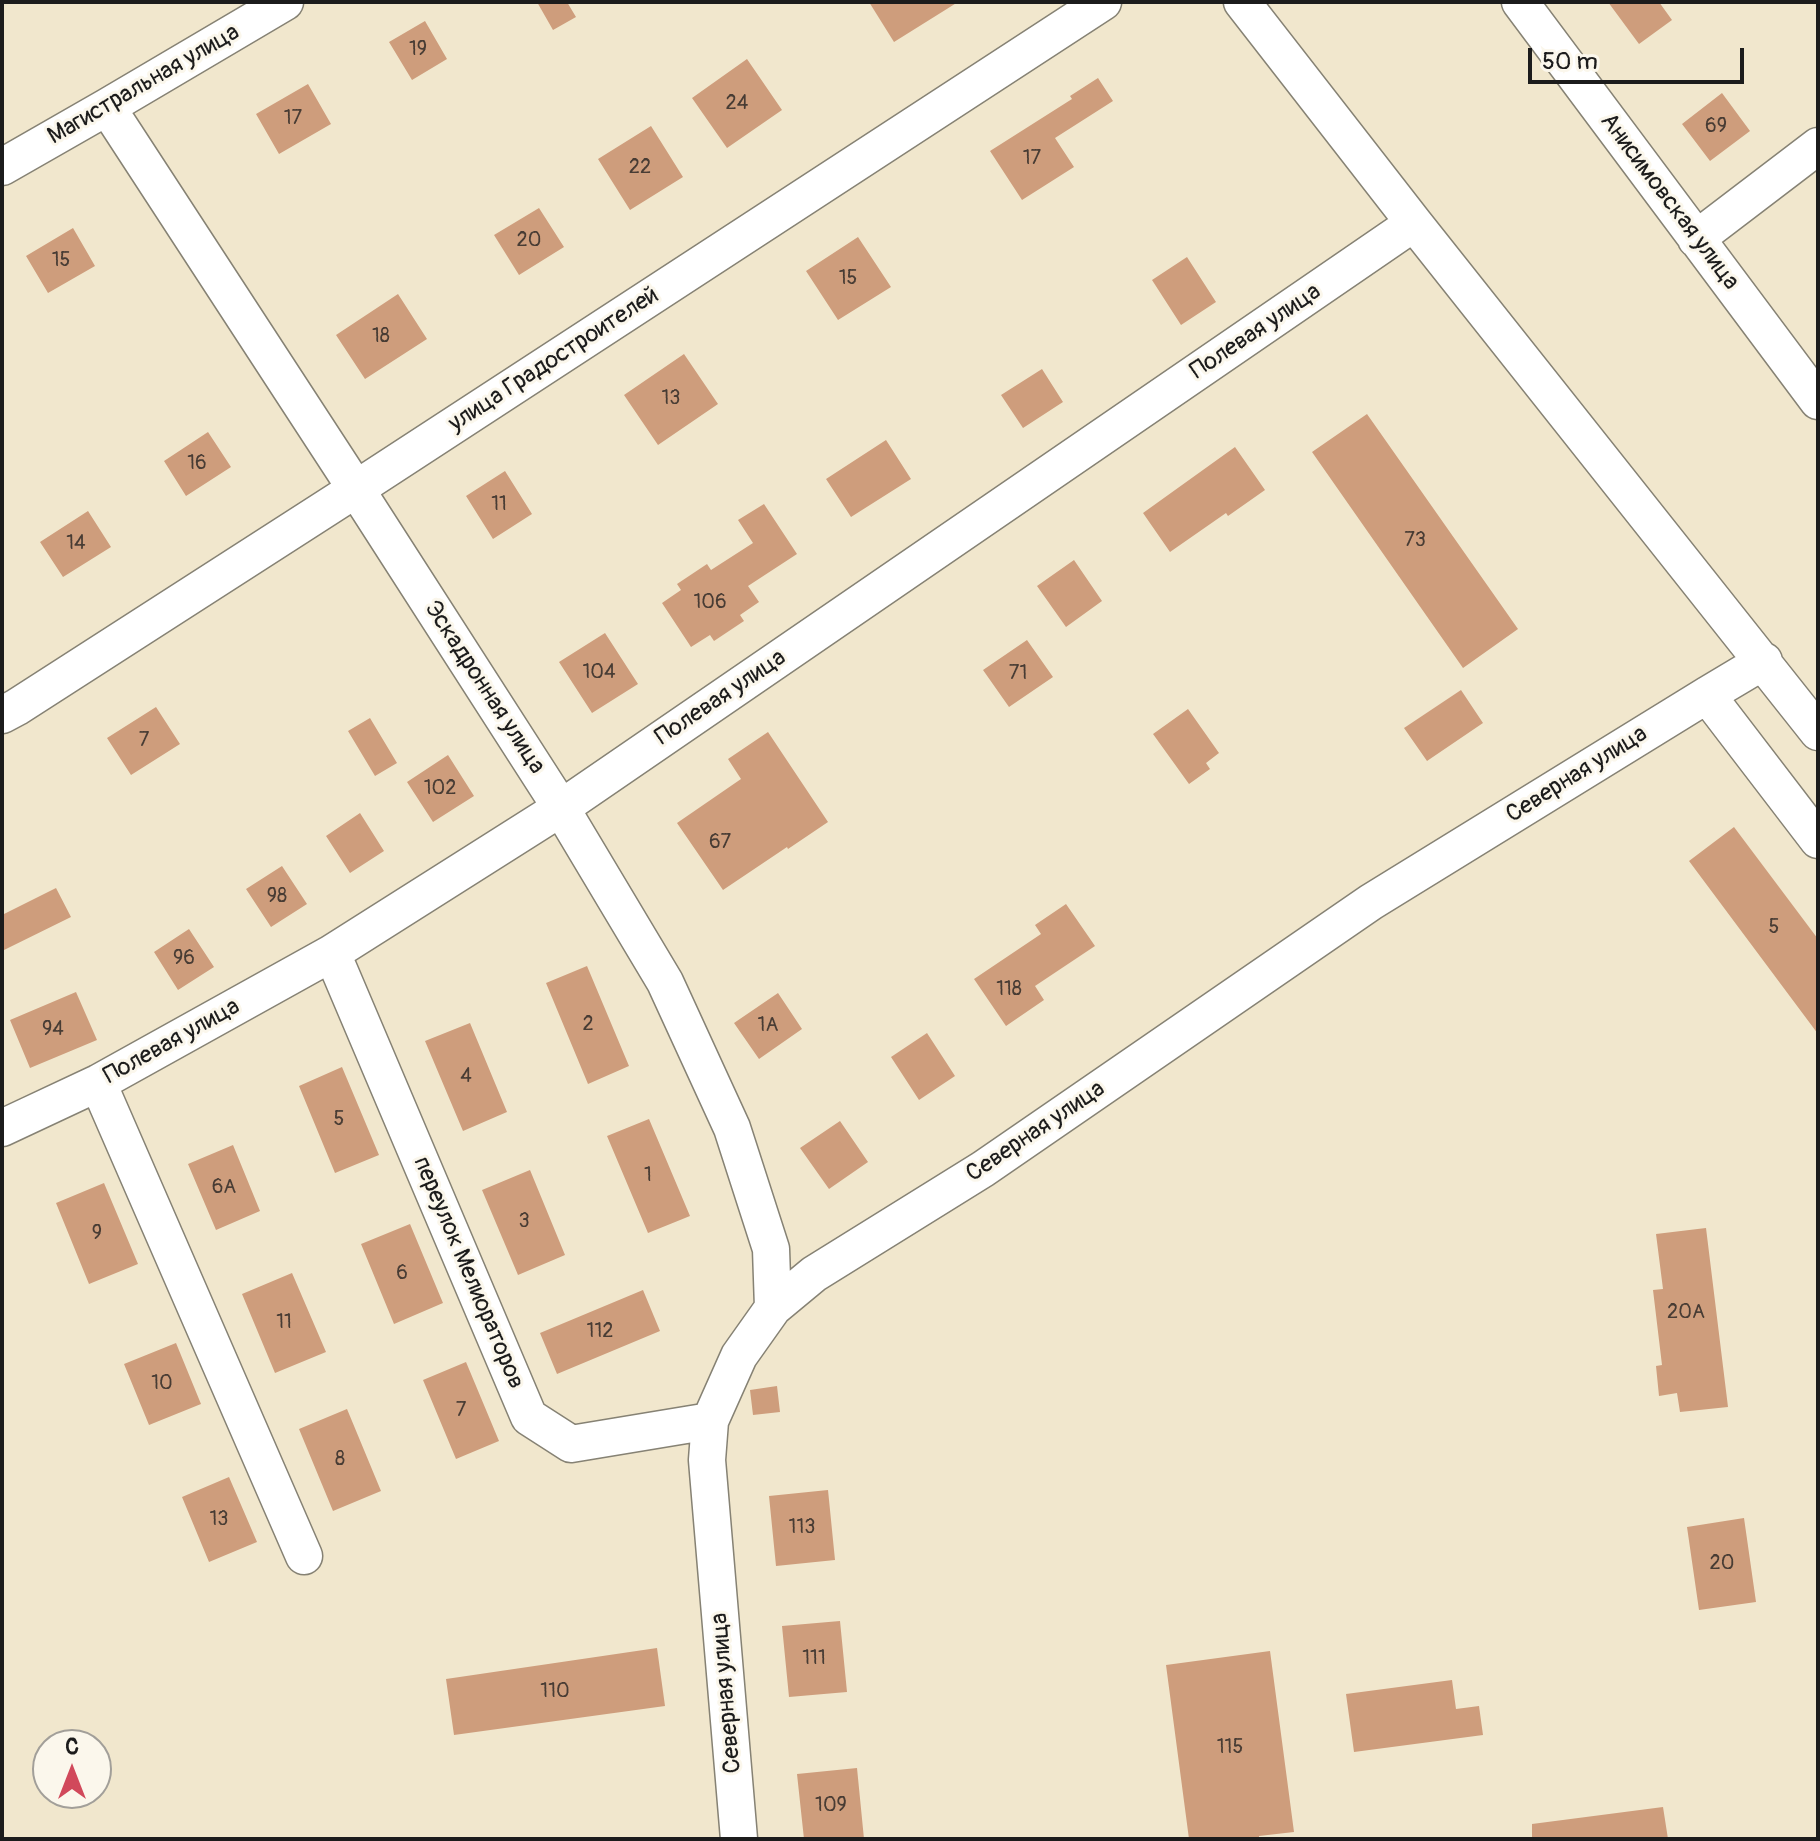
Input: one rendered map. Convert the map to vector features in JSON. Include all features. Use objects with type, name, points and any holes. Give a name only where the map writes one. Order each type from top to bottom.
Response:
[{"type":"street","name":"Магистральная улица","points":[[2,167],[285,2]]},
{"type":"street","name":"улица Градостроителей","points":[[2,715],[356,489],[1103,2]]},
{"type":"street","points":[[1242,2],[1818,732]]},
{"type":"street","name":"Анисимовская улица","points":[[1520,2],[1818,401]]},
{"type":"street","name":"Эскадронная улица","points":[[107,107],[561,808],[665,982],[732,1128],[771,1249],[773,1308]]},
{"type":"street","points":[[1696,239],[1818,146]]},
{"type":"street","name":"Полевая улица","points":[[3,1126],[98,1083],[332,953],[561,808],[1414,223]]},
{"type":"street","name":"Северная улица","points":[[739,1839],[707,1460],[710,1421],[739,1356],[773,1308],[814,1274],[983,1169],[1371,902],[1764,661]]},
{"type":"street","points":[[1707,695],[1818,840]]},
{"type":"street","name":"переулок Мелиораторов","points":[[332,953],[529,1417],[571,1444],[710,1421]]},
{"type":"street","points":[[98,1083],[304,1556]]},
{"type":"building","points":[[537,2],[567,2],[576,17],[553,30]]},
{"type":"building","points":[[869,2],[958,2],[894,42]]},
{"type":"building","points":[[1608,2],[1659,2],[1672,20],[1639,44]]},
{"type":"building","points":[[425,21],[447,59],[412,80],[389,42]]},
{"type":"building","points":[[747,59],[782,110],[727,148],[692,98]]},
{"type":"building","points":[[1098,78],[1113,101],[1055,138],[1074,167],[1022,200],[990,151],[1072,99],[1070,96]]},
{"type":"building","points":[[308,84],[331,124],[279,154],[256,114]]},
{"type":"building","points":[[1722,93],[1750,131],[1710,161],[1682,124]]},
{"type":"building","points":[[651,126],[683,177],[630,210],[598,159]]},
{"type":"building","points":[[539,208],[564,247],[519,275],[494,235]]},
{"type":"building","points":[[73,228],[95,266],[48,293],[26,256]]},
{"type":"building","points":[[858,237],[891,287],[838,320],[806,271]]},
{"type":"building","points":[[1187,257],[1216,302],[1181,325],[1152,280]]},
{"type":"building","points":[[398,294],[427,339],[365,379],[336,335]]},
{"type":"building","points":[[684,354],[718,404],[658,445],[624,395]]},
{"type":"building","points":[[1042,369],[1063,402],[1023,428],[1001,395]]},
{"type":"building","points":[[1367,414],[1518,629],[1463,668],[1312,452]]},
{"type":"building","points":[[208,432],[231,467],[186,496],[164,461]]},
{"type":"building","points":[[886,440],[911,479],[851,517],[826,479]]},
{"type":"building","points":[[1235,447],[1265,490],[1170,552],[1143,513]]},
{"type":"building","points":[[505,471],[532,514],[493,539],[466,496]]},
{"type":"building","points":[[764,504],[797,554],[748,586],[759,602],[740,615],[744,621],[714,641],[710,635],[691,647],[662,603],[681,590],[677,584],[707,564],[711,570],[753,543],[738,520]]},
{"type":"building","points":[[88,511],[111,547],[63,577],[40,542]]},
{"type":"building","points":[[1074,560],[1102,601],[1066,627],[1037,586]]},
{"type":"building","points":[[605,633],[638,684],[592,713],[559,662]]},
{"type":"building","points":[[1027,640],[1053,677],[1009,707],[983,670]]},
{"type":"building","points":[[1461,690],[1483,723],[1427,761],[1404,728]]},
{"type":"building","points":[[156,707],[180,744],[131,775],[107,738]]},
{"type":"building","points":[[1188,709],[1219,753],[1206,763],[1210,769],[1189,784],[1153,734]]},
{"type":"building","points":[[370,718],[397,763],[375,776],[348,731]]},
{"type":"building","points":[[768,732],[828,822],[723,890],[677,823],[741,779],[728,759]]},
{"type":"building","points":[[448,755],[474,796],[433,822],[407,782]]},
{"type":"building","points":[[360,813],[384,851],[350,873],[326,836]]},
{"type":"building","points":[[1734,827],[1818,939],[1818,1034],[1689,861]]},
{"type":"building","points":[[282,866],[307,904],[271,927],[246,889]]},
{"type":"building","points":[[56,888],[71,917],[2,951],[2,915]]},
{"type":"building","points":[[1066,904],[1095,946],[1035,986],[1044,1000],[1006,1026],[974,979],[1041,934],[1035,925]]},
{"type":"building","points":[[189,929],[214,967],[178,990],[154,952]]},
{"type":"building","points":[[587,966],[629,1066],[588,1084],[546,983]]},
{"type":"building","points":[[76,992],[97,1040],[30,1068],[10,1020]]},
{"type":"building","points":[[778,993],[802,1029],[759,1059],[734,1023]]},
{"type":"building","points":[[470,1023],[507,1112],[463,1131],[425,1041]]},
{"type":"building","points":[[927,1033],[955,1076],[919,1100],[891,1057]]},
{"type":"building","points":[[342,1067],[379,1155],[335,1173],[299,1086]]},
{"type":"building","points":[[649,1119],[690,1216],[648,1233],[607,1136]]},
{"type":"building","points":[[840,1121],[868,1162],[829,1189],[800,1148]]},
{"type":"building","points":[[233,1145],[260,1211],[216,1230],[188,1164]]},
{"type":"building","points":[[530,1170],[565,1255],[518,1275],[482,1190]]},
{"type":"building","points":[[104,1183],[138,1264],[89,1284],[56,1203]]},
{"type":"building","points":[[410,1224],[443,1303],[394,1324],[361,1244]]},
{"type":"building","points":[[1706,1228],[1728,1407],[1680,1412],[1677,1393],[1659,1396],[1656,1366],[1662,1365],[1653,1290],[1663,1289],[1656,1234]]},
{"type":"building","points":[[292,1273],[326,1352],[275,1373],[242,1294]]},
{"type":"building","points":[[643,1290],[660,1331],[557,1374],[540,1333]]},
{"type":"building","points":[[176,1343],[201,1404],[149,1425],[124,1364]]},
{"type":"building","points":[[466,1362],[499,1441],[456,1459],[423,1380]]},
{"type":"building","points":[[777,1386],[780,1412],[753,1415],[750,1390]]},
{"type":"building","points":[[347,1409],[381,1491],[333,1511],[299,1429]]},
{"type":"building","points":[[229,1477],[257,1542],[209,1562],[182,1497]]},
{"type":"building","points":[[828,1490],[835,1560],[776,1566],[769,1496]]},
{"type":"building","points":[[1744,1518],[1756,1602],[1699,1610],[1687,1527]]},
{"type":"building","points":[[840,1621],[847,1692],[789,1697],[782,1626]]},
{"type":"building","points":[[657,1648],[665,1706],[454,1735],[446,1679]]},
{"type":"building","points":[[1270,1651],[1294,1832],[1259,1836],[1259,1839],[1189,1839],[1166,1665]]},
{"type":"building","points":[[1452,1680],[1456,1709],[1479,1706],[1483,1735],[1354,1752],[1346,1694]]},
{"type":"building","points":[[857,1768],[864,1839],[804,1839],[797,1774]]},
{"type":"building","points":[[1663,1807],[1668,1839],[1532,1839],[1532,1824]]}]
